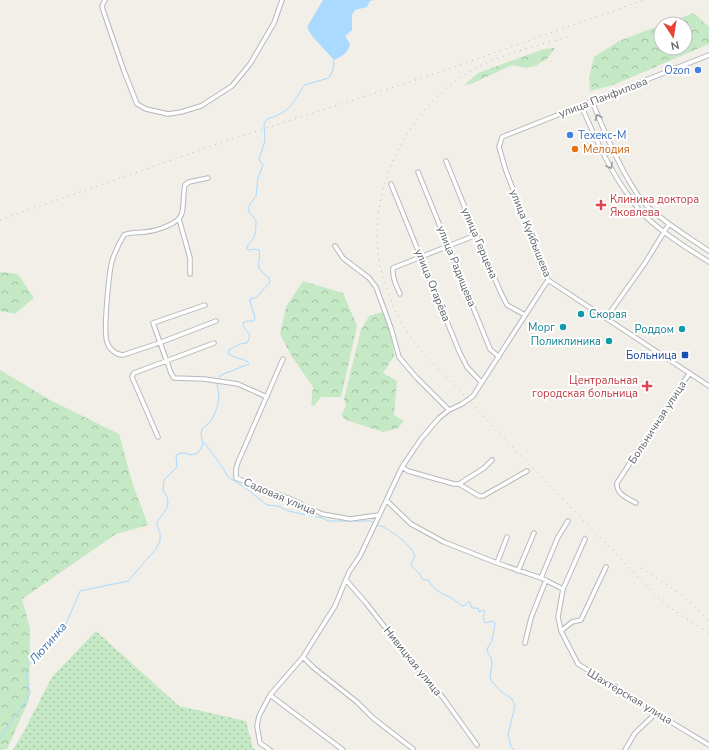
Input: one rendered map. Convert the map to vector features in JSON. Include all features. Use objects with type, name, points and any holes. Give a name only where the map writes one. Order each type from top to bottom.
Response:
[{"type":"street","points":[[105,0],[102,10],[137,104],[146,109],[168,114],[201,106],[232,86],[250,64],[274,23],[282,0]]},
{"type":"street","name":"улица Панфилова","points":[[500,142],[502,137],[709,55]]},
{"type":"street","points":[[592,101],[609,145],[636,193],[645,204],[669,224],[709,251]]},
{"type":"street","points":[[581,105],[600,149],[618,180],[636,206],[645,216],[665,232],[709,262]]},
{"type":"street","name":"улица Куйбышева","points":[[500,142],[499,147],[506,171],[548,280],[709,386]]},
{"type":"street","name":"улица Герцена","points":[[446,161],[476,235],[507,305],[525,315]]},
{"type":"street","name":"улица Радищева","points":[[418,172],[490,349],[499,357]]},
{"type":"street","points":[[208,178],[189,182],[185,185],[182,214],[173,224],[148,232],[124,235],[119,243],[110,270],[106,336],[107,342],[113,351],[119,355],[123,355],[216,321]]},
{"type":"street","name":"улица Огарёва","points":[[391,184],[459,350],[467,367],[481,382]]},
{"type":"street","points":[[179,219],[190,258],[190,274]]},
{"type":"street","points":[[606,318],[669,224]]},
{"type":"street","points":[[400,294],[394,282],[392,273],[393,268],[476,235]]},
{"type":"street","points":[[335,246],[343,258],[369,278],[376,287],[391,328],[399,357],[416,378],[449,410]]},
{"type":"street","points":[[270,750],[260,743],[256,726],[259,716],[270,695],[303,657],[336,606],[349,572],[360,556],[402,467],[421,439],[439,418],[449,410],[469,400],[473,396],[548,280]]},
{"type":"street","points":[[205,305],[153,323],[159,343],[174,378],[238,384],[267,397]]},
{"type":"street","points":[[158,437],[132,376],[134,373],[214,343]]},
{"type":"street","name":"Садовая улица","points":[[283,359],[238,462],[236,478],[292,500],[322,514],[350,519],[379,516]]},
{"type":"street","name":"Больничная улица","points":[[636,503],[619,493],[616,488],[617,483],[690,373]]},
{"type":"street","points":[[459,484],[484,468],[492,460]]},
{"type":"street","points":[[402,467],[408,471],[438,480],[459,484],[479,496],[483,496],[526,471]]},
{"type":"street","points":[[387,501],[410,524],[460,549],[541,578],[563,589]]},
{"type":"street","points":[[541,578],[558,537],[568,522]]},
{"type":"street","points":[[518,571],[534,532]]},
{"type":"street","points":[[497,563],[507,536]]},
{"type":"street","name":"Шахтёрская улица","points":[[586,539],[563,589],[558,617],[561,631],[578,664],[709,744]]},
{"type":"street","points":[[561,631],[572,622],[581,620],[606,567]]},
{"type":"street","name":"Нивицкая улица","points":[[346,580],[444,699],[477,745]]},
{"type":"street","points":[[525,643],[531,618],[546,580]]},
{"type":"street","points":[[303,657],[314,668],[358,702],[373,718],[413,749]]},
{"type":"street","points":[[270,695],[343,750]]},
{"type":"street","points":[[625,750],[635,733],[656,713]]},
{"type":"green space","points":[[694,13],[709,27],[709,44],[693,51],[693,16],[686,16]]},
{"type":"green space","points":[[653,28],[653,56],[681,56],[613,85],[590,91],[589,77],[594,57],[619,41]]},
{"type":"green space","points":[[555,48],[547,59],[537,65],[526,68],[512,65],[471,84],[464,85],[478,73],[544,49]]},
{"type":"green space","points":[[0,272],[18,274],[34,298],[15,314],[0,311]]},
{"type":"green space","points":[[303,281],[343,293],[357,326],[341,397],[321,397],[314,406],[311,405],[313,387],[291,355],[280,334],[286,307]]},
{"type":"green space","points":[[382,312],[389,328],[394,356],[383,373],[397,381],[394,415],[404,421],[398,428],[383,432],[346,420],[341,415],[346,406],[344,399],[361,330],[369,316]]},
{"type":"green space","points":[[0,370],[50,400],[119,434],[133,485],[148,525],[116,534],[22,599],[30,628],[29,700],[7,749],[0,750]]},
{"type":"green space","points":[[96,631],[179,706],[246,721],[253,748],[256,750],[13,750],[52,677]]},
{"type":"water","points":[[323,0],[374,0],[370,1],[367,7],[355,10],[352,15],[352,30],[345,36],[350,44],[348,50],[345,54],[334,60],[312,36],[307,27]]},
{"type":"waterway","name":"Лютинка","points":[[218,380],[221,375],[249,364],[248,362],[228,353],[229,350],[240,344],[247,343],[249,334],[243,323],[247,321],[254,321],[255,317],[250,301],[251,298],[256,298],[270,282],[269,278],[260,270],[258,265],[260,255],[259,250],[247,249],[247,246],[254,237],[256,231],[256,220],[249,212],[248,207],[256,196],[258,178],[263,165],[259,160],[265,140],[264,124],[267,119],[281,114],[290,107],[304,85],[329,78],[333,70],[334,60]]},
{"type":"waterway","name":"Лютинка","points":[[0,739],[30,694],[25,669],[66,624],[80,591],[128,581],[156,549],[160,541],[160,532],[157,522],[167,508],[168,502],[163,490],[164,480],[177,467],[176,455],[180,453],[191,455],[198,453],[203,445],[201,434],[202,429],[212,419],[217,406],[219,396],[217,383]]},
{"type":"waterway","points":[[204,442],[228,477],[247,489],[267,505],[278,506],[288,511],[322,518],[328,521],[372,522]]},
{"type":"waterway","points":[[377,525],[394,534],[409,547],[415,556],[411,565],[419,573],[423,580],[428,580],[436,590],[459,604],[464,606],[469,601],[472,608],[478,608],[479,612],[484,610],[485,612],[483,617],[485,623],[492,621],[495,623],[492,641],[487,651],[491,658],[492,664],[490,676],[491,680],[499,690],[512,699],[515,706],[508,734],[511,747],[514,750]]},
{"type":"railway","points":[[0,220],[223,142],[437,73],[644,0]]},
{"type":"railway","points":[[567,37],[512,53],[484,64],[460,78],[440,94],[422,113],[406,135],[394,159],[385,183],[379,209],[377,235],[379,261],[395,310],[405,329],[427,357],[654,594],[667,606],[709,633]]},
{"type":"railway","points":[[641,568],[686,599],[709,622]]},
{"type":"place","name":"Ozon","points":[[698,70]]},
{"type":"place","name":"Техекс-М","points":[[570,135]]},
{"type":"place","name":"Мелодия","points":[[575,149]]},
{"type":"place","name":"Клиника доктора Яковлева","points":[[601,205]]},
{"type":"place","name":"Скорая","points":[[581,314]]},
{"type":"place","name":"Морг","points":[[563,327]]},
{"type":"place","name":"Роддом","points":[[682,329]]},
{"type":"place","name":"Поликлиника","points":[[609,341]]},
{"type":"place","name":"Больница","points":[[685,355]]},
{"type":"place","name":"Центральная городская больница","points":[[647,386]]}]
